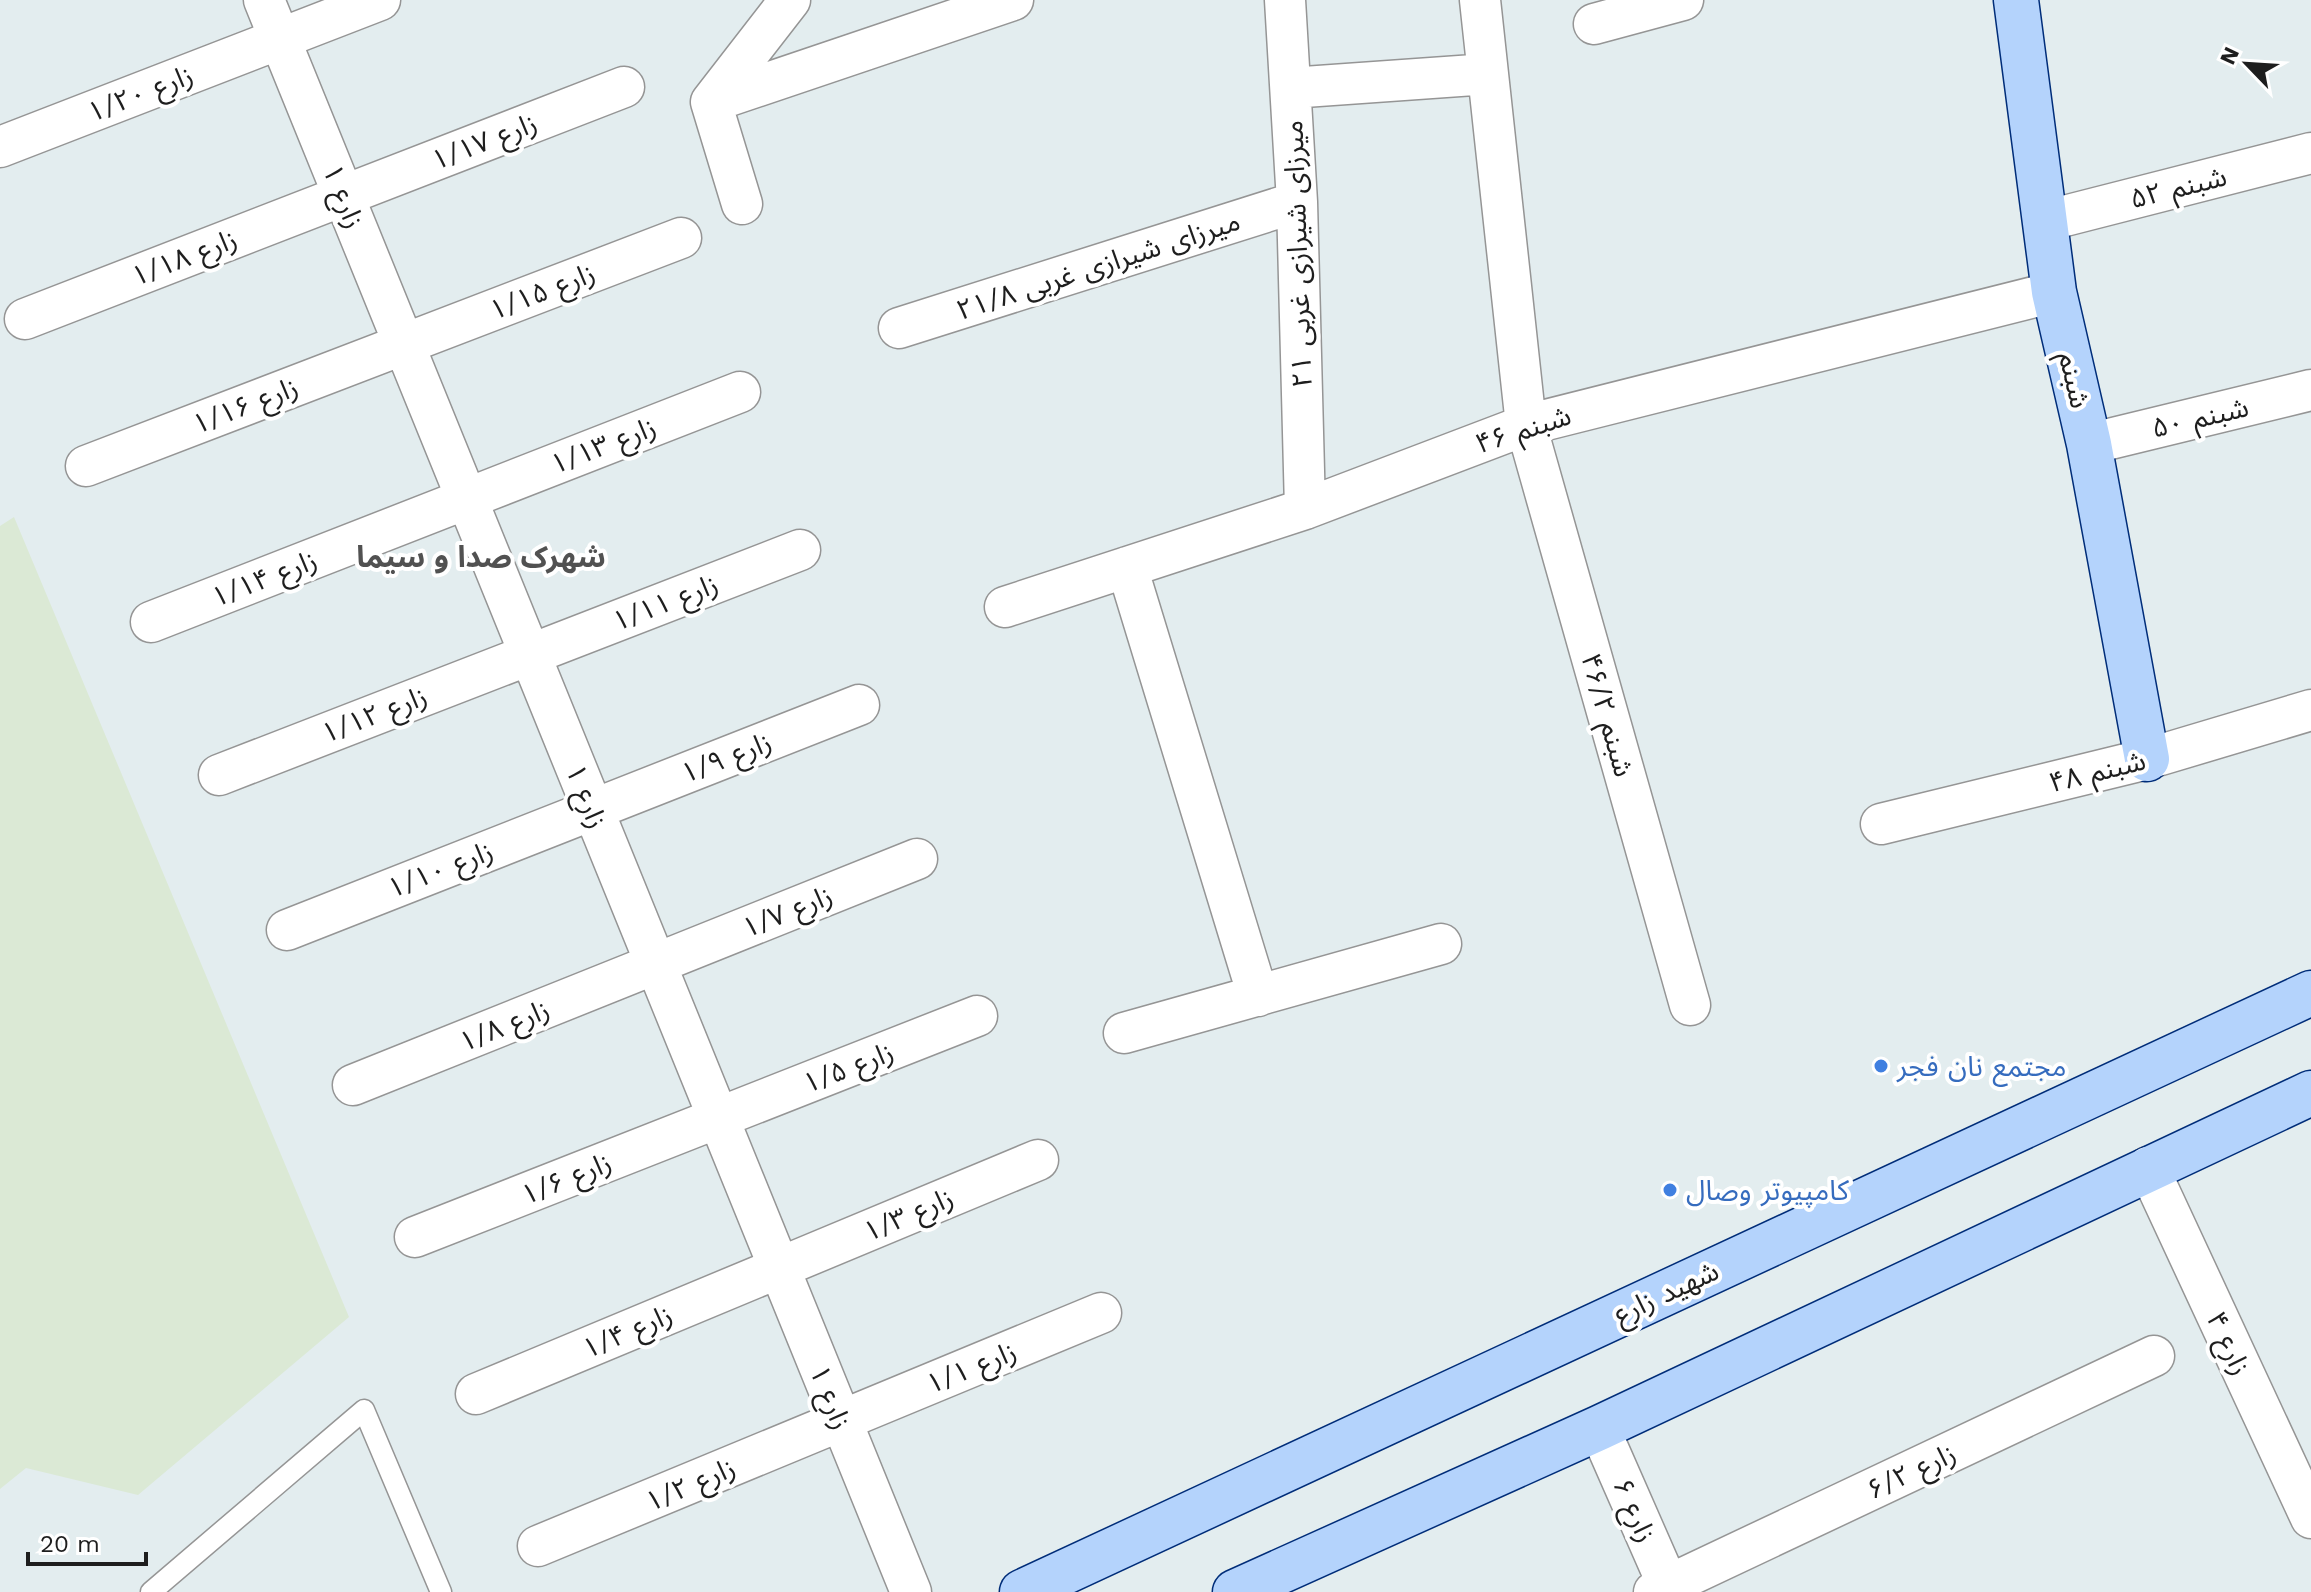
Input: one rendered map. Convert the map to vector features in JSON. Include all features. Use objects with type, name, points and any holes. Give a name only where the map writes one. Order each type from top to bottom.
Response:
[{"type":"street","name":"۱ زارع","points":[[264,0],[911,1592]]},
{"type":"street","name":"۱/۲۰ زارع","points":[[0,147],[380,0]]},
{"type":"street","points":[[711,102],[790,0]]},
{"type":"street","points":[[711,102],[1013,0]]},
{"type":"street","name":"۲۱ میرزای شیرازی غربی","points":[[1285,0],[1297,202],[1305,509]]},
{"type":"street","name":"۴۶/۲ شبنم","points":[[1480,0],[1526,425],[1690,1005]]},
{"type":"street","points":[[1594,24],[1683,0]]},
{"type":"street","name":"شبنم","points":[[2016,0],[2054,292],[2089,444],[2147,759]]},
{"type":"street","points":[[1304,87],[1488,74]]},
{"type":"street","name":"۱/۱۷ زارع","points":[[343,195],[624,87]]},
{"type":"street","points":[[711,102],[742,204]]},
{"type":"street","name":"۵۲ شبنم","points":[[2045,221],[2311,153]]},
{"type":"street","name":"۱/۱۸ زارع","points":[[25,319],[343,195]]},
{"type":"street","name":"۲۱/۸ میرزای شیرازی غربی","points":[[899,328],[1297,202]]},
{"type":"street","name":"۱/۱۵ زارع","points":[[404,344],[681,238]]},
{"type":"street","name":"۴۶ شبنم","points":[[1005,607],[1305,509],[1526,425],[2054,292]]},
{"type":"street","name":"۱/۱۶ زارع","points":[[86,466],[404,344]]},
{"type":"street","name":"۵۰ شبنم","points":[[2089,444],[2311,390]]},
{"type":"street","name":"۱/۱۳ زارع","points":[[467,499],[740,392]]},
{"type":"street","name":"۱/۱۴ زارع","points":[[151,622],[467,499]]},
{"type":"street","name":"۱/۱۱ زارع","points":[[530,654],[800,550]]},
{"type":"street","points":[[1127,567],[1258,996]]},
{"type":"street","name":"۱/۱۲ زارع","points":[[219,775],[530,654]]},
{"type":"street","name":"۱/۹ زارع","points":[[593,809],[859,705]]},
{"type":"street","name":"۴۸ شبنم","points":[[1881,824],[2147,759],[2311,710]]},
{"type":"street","name":"۱/۱۰ زارع","points":[[287,930],[593,809]]},
{"type":"street","name":"۱/۷ زارع","points":[[656,964],[917,859]]},
{"type":"street","points":[[1124,1033],[1441,944]]},
{"type":"street","name":"۱/۸ زارع","points":[[353,1085],[656,964]]},
{"type":"street","name":"شهید زارع","points":[[1022,1592],[2311,993]]},
{"type":"street","name":"۱/۵ زارع","points":[[718,1118],[977,1016]]},
{"type":"street","points":[[1235,1592],[1599,1428],[2148,1167],[2311,1093]]},
{"type":"street","name":"۱/۶ زارع","points":[[415,1237],[718,1118]]},
{"type":"street","name":"۱/۳ زارع","points":[[779,1268],[1038,1160]]},
{"type":"street","name":"۴ زارع","points":[[2148,1167],[2311,1518]]},
{"type":"street","name":"۱/۴ زارع","points":[[476,1394],[779,1268]]},
{"type":"street","name":"۱/۱ زارع","points":[[841,1421],[1101,1313]]},
{"type":"street","name":"۶/۲ زارع","points":[[1664,1590],[2154,1356]]},
{"type":"street","name":"۱/۲ زارع","points":[[538,1546],[841,1421]]},
{"type":"street","name":"۶ زارع","points":[[1599,1428],[1664,1590]]},
{"type":"lane","points":[[151,1592],[364,1410],[441,1592]]},
{"type":"shaded area","points":[[14,517],[349,1317],[138,1495],[26,1468],[0,1489],[0,526]]},
{"type":"place","name":"مجتمع نان فجر","points":[[1881,1066]]},
{"type":"place","name":"کامپیوتر وصال","points":[[1670,1190]]},
{"type":"district","name":"شهرک صدا و سیما","points":[[481,557]]}]
